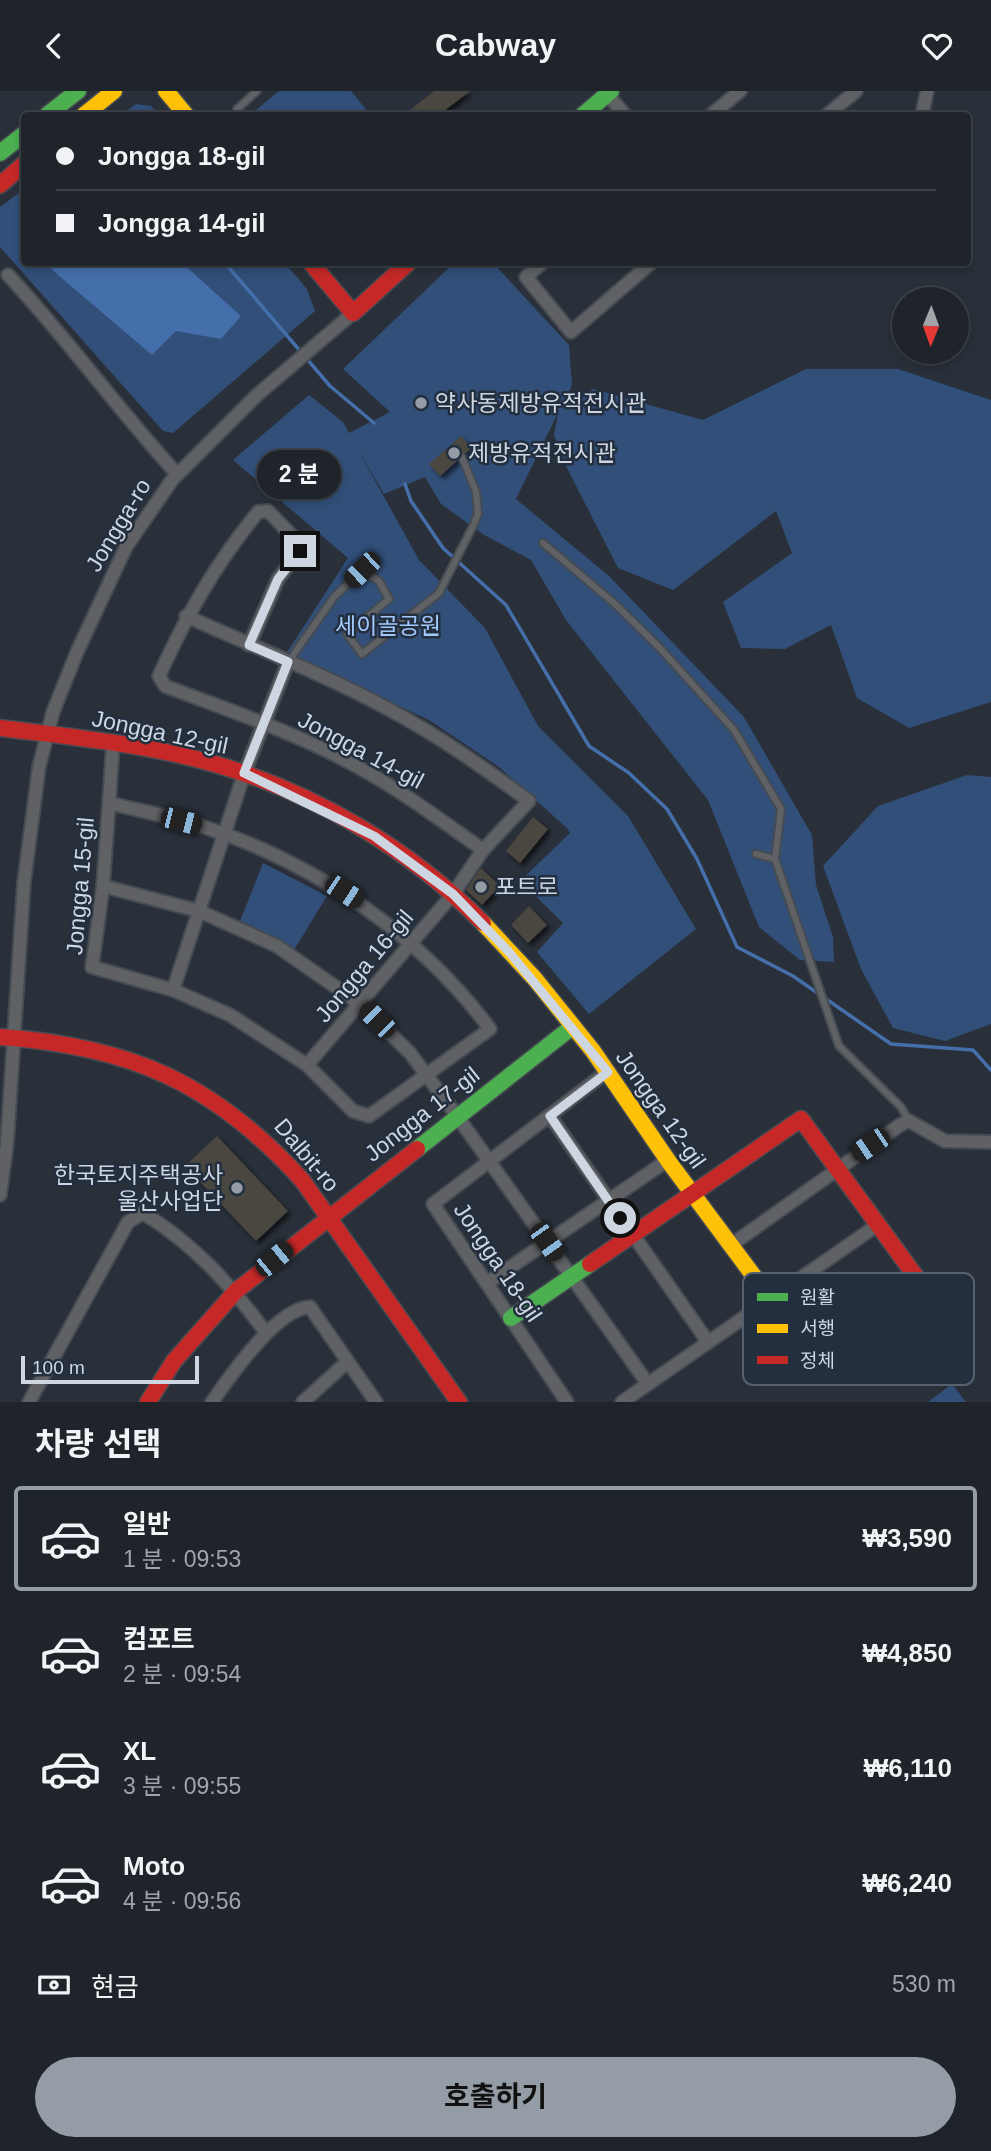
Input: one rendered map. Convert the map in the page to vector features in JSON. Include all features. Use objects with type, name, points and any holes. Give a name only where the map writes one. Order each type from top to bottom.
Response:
[{"type":"street","points":[[51,112],[78,91]]},
{"type":"street","points":[[88,112],[114,91]]},
{"type":"street","points":[[166,91],[184,112]]},
{"type":"street","points":[[716,112],[740,91]]},
{"type":"street","points":[[831,112],[856,91]]},
{"type":"street","points":[[923,112],[927,91]]},
{"type":"street","points":[[586,112],[608,92],[623,112]]},
{"type":"street","points":[[0,153],[21,136]]},
{"type":"street","points":[[0,184],[21,167]]},
{"type":"street","points":[[316,266],[353,313],[405,266]]},
{"type":"street","points":[[539,266],[526,277],[570,332],[647,266]]},
{"type":"street","points":[[8,275],[54,324],[95,380],[177,474]]},
{"type":"street","name":"Jongga-ro","points":[[0,1195],[7,1143],[6,1037],[39,767],[53,712],[107,584],[145,515],[177,474],[225,425],[353,313]]},
{"type":"street","name":"Jongga 14-gil","points":[[249,645],[278,579],[300,551],[299,543],[268,511],[258,512],[225,553],[186,616],[159,675],[165,686],[263,723],[360,768],[411,799],[483,850]]},
{"type":"street","name":"Jongga 14-gil","points":[[186,616],[389,709],[456,748],[528,801],[483,850],[453,894]]},
{"type":"street","points":[[173,990],[244,773],[288,662]]},
{"type":"street","points":[[0,728],[48,734]]},
{"type":"street","name":"Jongga 12-gil","points":[[48,734],[200,760],[244,773],[374,836],[453,894],[509,952],[608,1072],[691,1192],[753,1273]]},
{"type":"street","points":[[108,803],[113,743]]},
{"type":"street","name":"Jongga 15-gil","points":[[108,803],[223,834],[331,884],[356,900],[463,993],[489,1029],[369,1116],[353,1111],[307,1065],[230,1015],[173,990],[92,967],[103,886],[108,803]]},
{"type":"street","points":[[103,886],[198,911],[277,946],[360,1004],[410,1053],[648,1384]]},
{"type":"street","name":"Jongga 16-gil","points":[[307,1065],[453,894]]},
{"type":"street","name":"Jongga 17-gil","points":[[148,1402],[174,1361],[236,1291],[328,1216],[572,1027]]},
{"type":"street","name":"Dalbit-ro","points":[[6,1037],[105,1050],[190,1083],[233,1112],[266,1139],[328,1216],[459,1402]]},
{"type":"street","name":"Jongga 18-gil","points":[[567,1402],[433,1205],[608,1072]]},
{"type":"street","points":[[550,1116],[708,1342]]},
{"type":"street","points":[[511,1318],[801,1119],[876,1226],[806,1273]]},
{"type":"street","points":[[731,1245],[886,1134],[909,1121],[945,1141],[991,1142]]},
{"type":"street","points":[[487,1283],[668,1160]]},
{"type":"street","points":[[29,1402],[128,1222],[143,1213],[177,1233],[236,1291],[266,1333]]},
{"type":"street","name":"Jongga 12-gil","points":[[876,1226],[913,1273]]},
{"type":"street","points":[[212,1402],[266,1333],[301,1307],[310,1307],[376,1402]]},
{"type":"street","points":[[622,1402],[743,1316]]},
{"type":"street","points":[[303,1402],[347,1362]]},
{"type":"lane","points":[[237,112],[257,91]]},
{"type":"lane","points":[[288,662],[334,597],[362,570],[379,581],[389,599],[347,634],[362,654],[439,593],[478,513],[476,492],[461,457]]},
{"type":"lane","points":[[543,543],[615,604],[727,721],[781,809],[775,859],[839,1046],[901,1107],[909,1121]]},
{"type":"lane","points":[[756,854],[775,859]]},
{"type":"green space","points":[[279,91],[351,91],[368,112],[254,112]]},
{"type":"green space","points":[[136,104],[151,106],[156,112],[125,112]]},
{"type":"green space","points":[[21,191],[21,266],[288,266],[307,289],[315,311],[173,433],[163,431],[0,247],[0,207]]},
{"type":"green space","name":"세이골공원","points":[[451,266],[496,266],[569,345],[572,385],[562,406],[593,389],[703,420],[806,369],[898,369],[991,400],[991,702],[909,728],[857,698],[831,625],[785,649],[741,648],[723,602],[792,553],[776,511],[673,590],[618,568],[568,470],[554,435],[558,413],[516,499],[609,576],[744,717],[812,835],[816,885],[833,937],[834,962],[800,960],[759,927],[708,800],[566,620],[531,560],[484,535],[441,504],[425,477],[384,494],[357,448],[419,560],[485,628],[538,726],[628,816],[696,929],[589,1014],[537,952],[563,923],[520,881],[570,833],[568,829],[499,767],[429,720],[286,654],[348,558],[233,460],[309,395],[343,422],[349,433],[390,412],[343,369]]},
{"type":"green space","points":[[967,775],[991,777],[991,1024],[945,1041],[893,1028],[861,969],[823,866],[878,806]]},
{"type":"green space","points":[[263,863],[327,896],[294,950],[240,921]]},
{"type":"green space","points":[[953,1385],[966,1402],[928,1402]]},
{"type":"shaded area","points":[[54,266],[185,266],[241,316],[221,339],[176,331],[152,355],[51,269]]},
{"type":"building","points":[[434,91],[470,91],[443,112],[408,112]]},
{"type":"building","name":"제방유적전시관","points":[[461,436],[472,448],[466,453],[458,453],[457,461],[440,476],[429,464]]},
{"type":"building","points":[[533,817],[548,829],[520,863],[506,851]]},
{"type":"building","name":"포트로","points":[[481,868],[500,886],[482,905],[466,890]]},
{"type":"building","points":[[529,906],[547,925],[528,943],[511,925]]},
{"type":"building","name":"한국토지주택공사 울산사업단","points":[[217,1136],[288,1211],[256,1241],[185,1166]]},
{"type":"waterway","points":[[228,266],[330,386],[374,423]]},
{"type":"waterway","points":[[405,484],[411,501],[443,548],[506,605],[589,746],[629,773],[667,809],[697,859],[737,947],[793,976],[891,1044],[973,1050],[991,1070]]},
{"type":"traffic: fast","points":[[51,112],[78,91]]},
{"type":"traffic: fast","points":[[586,112],[611,91]]},
{"type":"traffic: fast","points":[[0,153],[21,136]]},
{"type":"traffic: fast","points":[[417,1149],[572,1027]]},
{"type":"traffic: fast","points":[[511,1318],[590,1264]]},
{"type":"traffic: slow","points":[[88,112],[114,91]]},
{"type":"traffic: slow","points":[[166,91],[184,112]]},
{"type":"traffic: slow","points":[[483,923],[535,979],[593,1051],[669,1162],[752,1273]]},
{"type":"traffic: jam","points":[[0,185],[21,167]]},
{"type":"traffic: jam","points":[[314,266],[353,313],[405,266]]},
{"type":"traffic: jam","points":[[0,728],[162,751],[252,776],[289,791],[359,827],[424,871],[483,923]]},
{"type":"traffic: jam","points":[[0,1037],[90,1049],[129,1061],[167,1075],[202,1094],[236,1118],[269,1146],[302,1180],[459,1402]]},
{"type":"traffic: jam","points":[[590,1264],[801,1119],[913,1273]]},
{"type":"traffic: jam","points":[[148,1402],[174,1361],[236,1291],[417,1149]]},
{"type":"place","name":"약사동제방유적전시관","points":[[421,403]]},
{"type":"place","name":"제방유적전시관","points":[[454,453]]},
{"type":"place","name":"포트로","points":[[481,887]]},
{"type":"place","name":"한국토지주택공사 울산사업단","points":[[237,1188]]},
{"type":"route","points":[[300,551],[278,579],[249,645],[288,662],[244,773],[374,836],[453,894],[509,952],[608,1072],[550,1116],[620,1218]]}]
